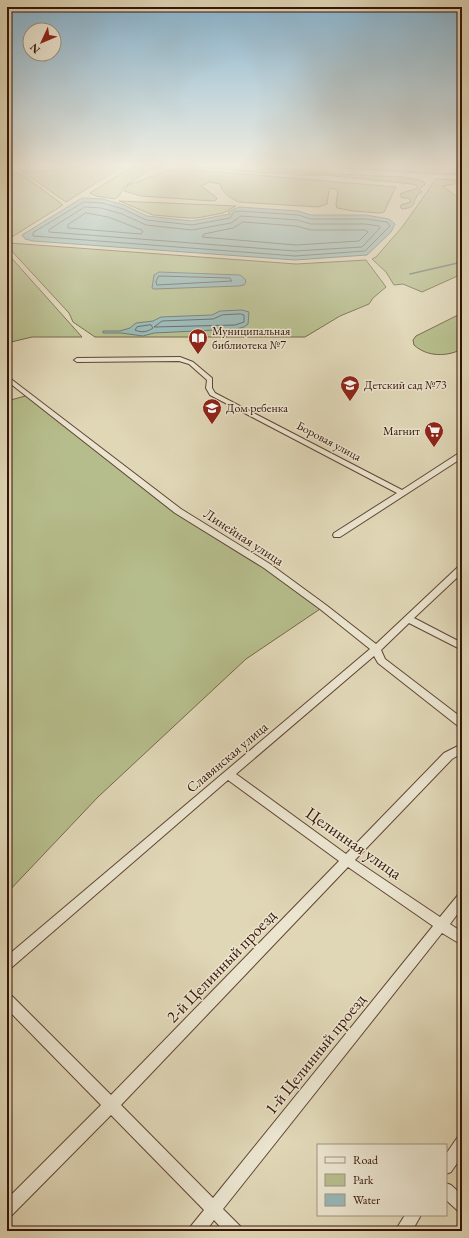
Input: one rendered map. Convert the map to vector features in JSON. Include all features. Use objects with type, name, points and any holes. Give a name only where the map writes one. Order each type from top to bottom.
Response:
[{"type":"street","name":"Боровая улица","points":[[76,360],[180,359],[190,363],[210,379],[209,388],[212,394],[402,493]]},
{"type":"street","name":"Линейная улица","points":[[7,378],[178,511],[267,566],[323,607],[376,649],[381,661],[462,723]]},
{"type":"street","points":[[337,535],[462,455]]},
{"type":"street","name":"Славянская улица","points":[[7,964],[376,649],[460,574]]},
{"type":"street","points":[[408,619],[462,647]]},
{"type":"street","name":"2-й Целинный проезд","points":[[7,1210],[112,1106],[346,860],[448,756],[462,748]]},
{"type":"street","name":"Целинная улица","points":[[228,774],[346,860],[462,939]]},
{"type":"street","name":"1-й Целинный проезд","points":[[196,1231],[462,899]]},
{"type":"street","points":[[7,1000],[235,1231]]},
{"type":"street","points":[[447,1166],[462,1143]]},
{"type":"street","points":[[447,1191],[462,1205]]},
{"type":"street","points":[[403,1231],[413,1216]]},
{"type":"green space","points":[[7,223],[35,223],[7,240]]},
{"type":"green space","points":[[405,223],[462,223],[462,274],[422,292],[403,284],[394,285],[386,272],[372,259],[376,257]]},
{"type":"green space","points":[[9,243],[296,264],[366,260],[386,287],[373,298],[369,304],[340,316],[305,337],[95,337],[73,322],[69,313],[8,247]]},
{"type":"green space","points":[[7,253],[82,337],[32,337],[7,343]]},
{"type":"green space","points":[[462,313],[462,349],[456,352],[444,354],[431,354],[414,345],[413,340],[416,336]]},
{"type":"green space","points":[[29,395],[178,511],[323,607],[246,659],[98,797],[7,893],[7,401]]},
{"type":"water","points":[[42,223],[394,223],[395,224],[391,232],[367,255],[295,260],[33,241],[25,239],[22,235]]},
{"type":"water","points":[[159,272],[240,275],[246,282],[244,285],[239,286],[154,289],[152,288],[154,275]]},
{"type":"water","points":[[242,310],[249,312],[248,324],[244,327],[236,329],[154,333],[143,336],[121,333],[103,333],[103,331],[120,331],[130,328],[136,323],[153,321],[161,317],[212,315],[220,311]]},
{"type":"waterway","points":[[410,274],[462,262]]},
{"type":"place","name":"Муниципальная библиотека №7","points":[[198,355]]},
{"type":"place","name":"Детский сад №73","points":[[350,402]]},
{"type":"place","name":"Дом ребенка","points":[[212,425]]},
{"type":"place","name":"Магнит","points":[[434,448]]}]
